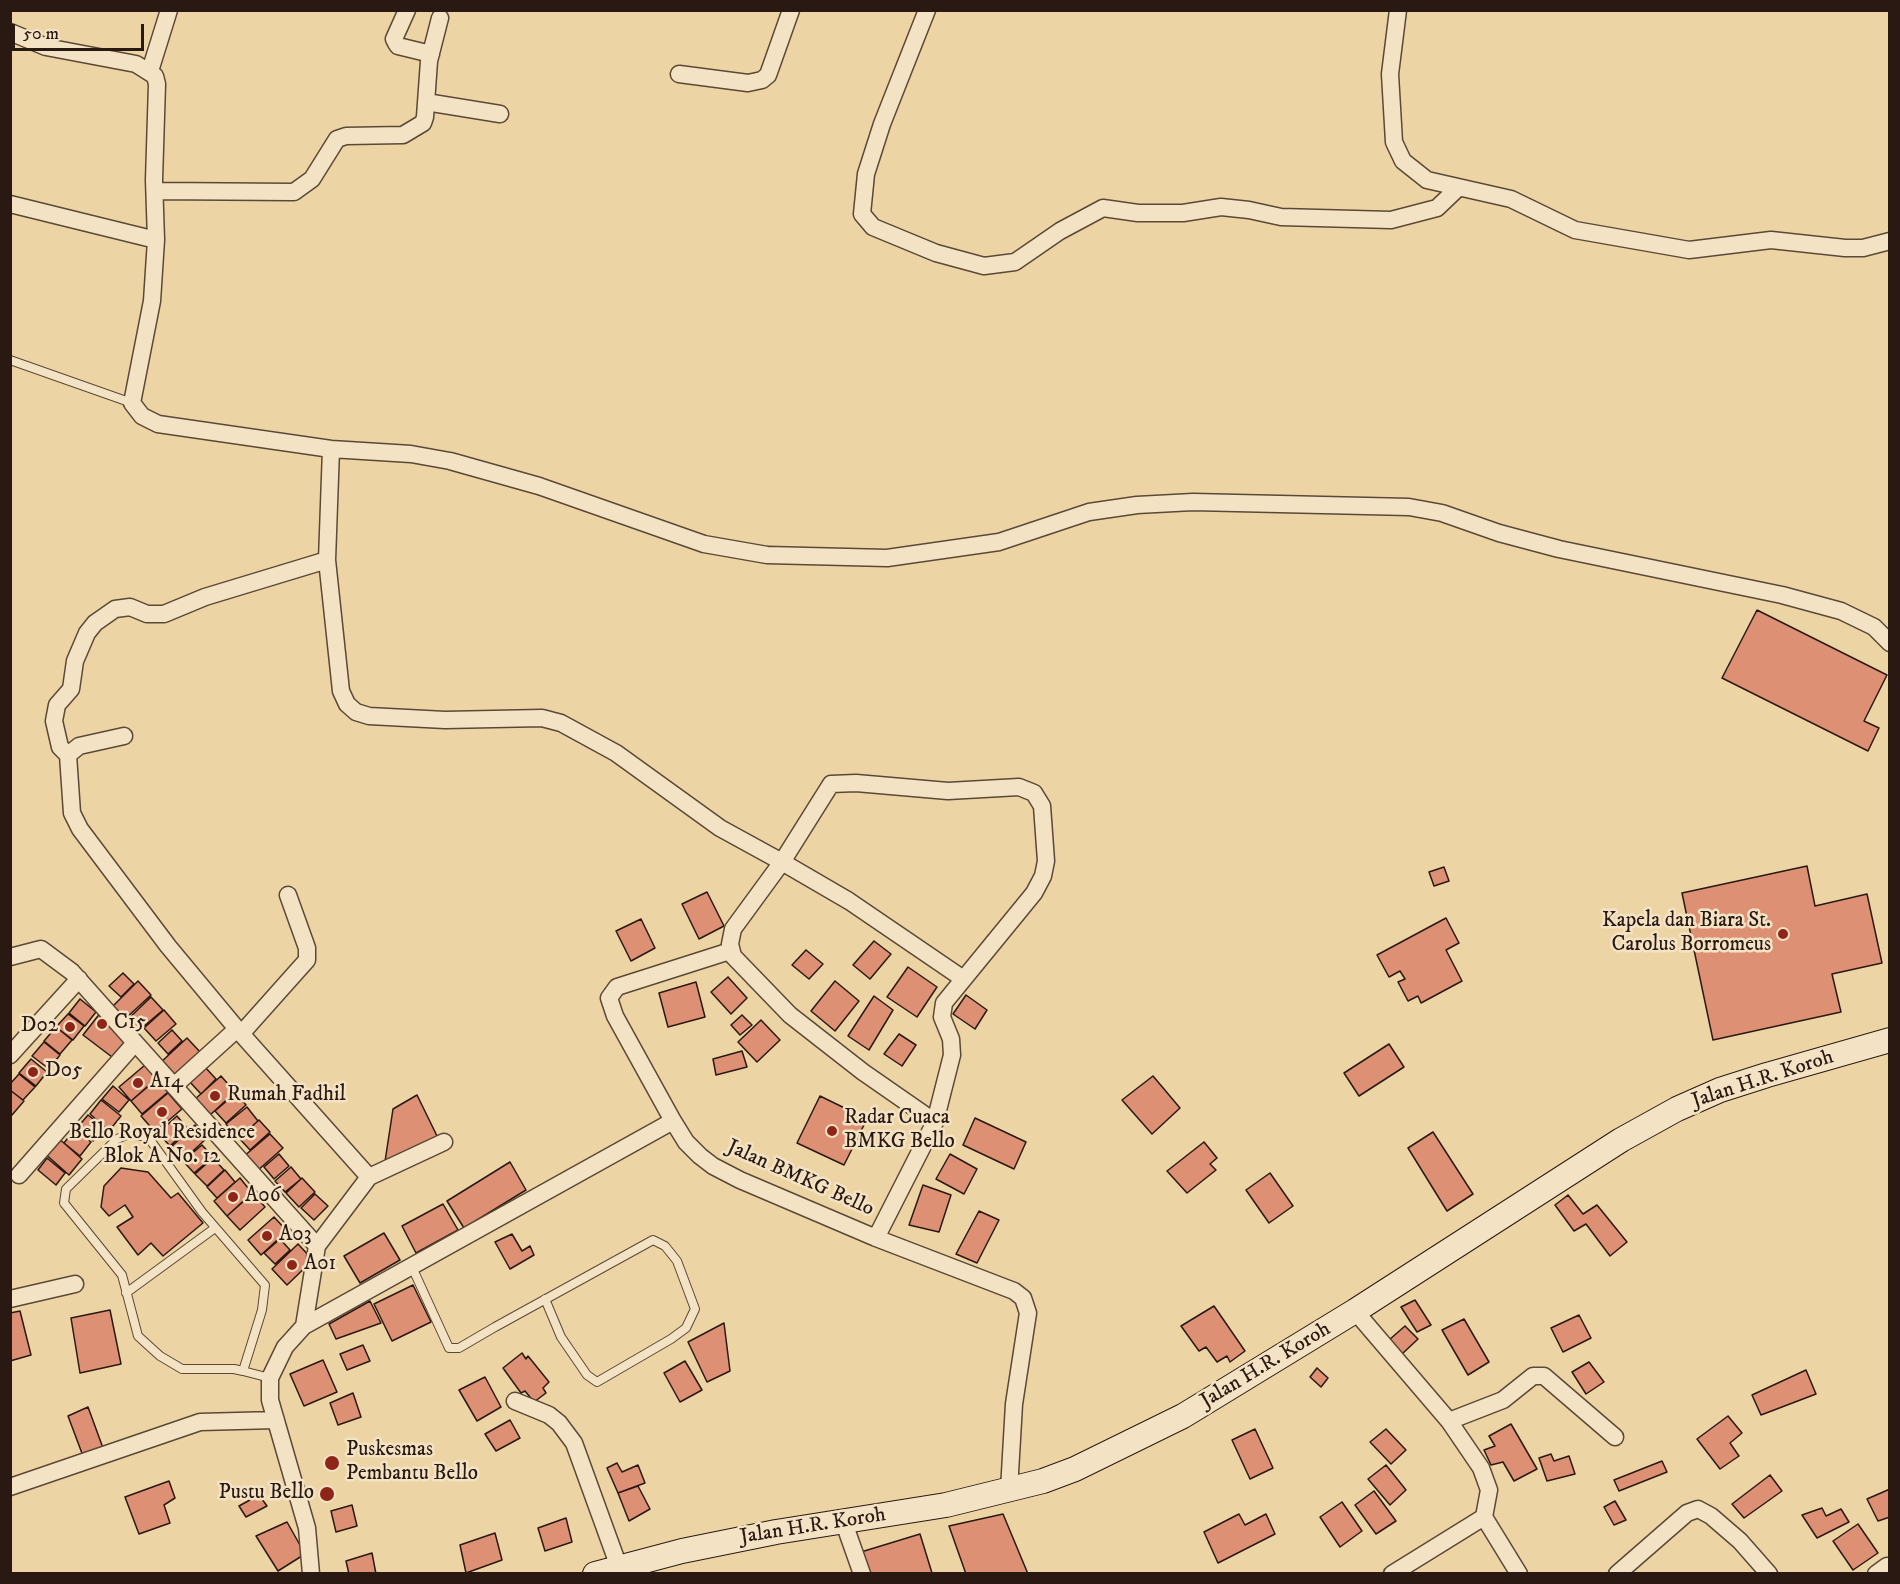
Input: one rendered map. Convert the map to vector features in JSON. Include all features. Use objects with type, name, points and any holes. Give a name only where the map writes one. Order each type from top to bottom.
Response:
[{"type":"main road","name":"Jalan H.R. Koroh","points":[[596,1574],[776,1532],[946,1505],[1043,1481],[1075,1468],[1163,1427],[1355,1311],[1621,1140],[1677,1109],[1739,1084],[1890,1040]]},
{"type":"street","points":[[150,71],[170,10]]},
{"type":"street","points":[[407,10],[394,39],[396,43],[399,46],[431,54]]},
{"type":"street","points":[[679,74],[748,83],[762,80],[768,75],[791,10]]},
{"type":"street","points":[[927,10],[882,124],[866,174],[862,214],[873,227],[936,253],[984,266],[1015,262],[1060,231],[1103,208],[1138,213],[1183,213],[1221,207],[1281,217],[1391,220],[1437,208],[1458,188]]},
{"type":"street","points":[[1398,10],[1390,74],[1394,142],[1409,169],[1426,180],[1511,199],[1575,230],[1689,250],[1771,240],[1845,248],[1863,248],[1890,241]]},
{"type":"street","points":[[155,191],[294,192],[312,179],[337,138],[403,135],[423,123],[431,54],[440,18]]},
{"type":"street","points":[[10,32],[46,47],[119,60],[150,71],[158,84],[156,240],[146,339],[132,403],[142,416],[158,424],[331,449],[411,454],[493,471],[666,533],[720,548],[767,555],[887,558],[999,542],[1089,512],[1137,505],[1215,503],[1409,507],[1442,513],[1499,533],[1558,549],[1782,595],[1841,611],[1874,627],[1890,643]]},
{"type":"street","points":[[426,102],[500,114]]},
{"type":"street","points":[[10,204],[156,240]]},
{"type":"street","points":[[331,449],[327,560],[341,691],[343,698],[356,712],[369,716],[445,720],[542,718],[561,723],[616,753],[720,828],[782,862],[849,902],[962,978],[1010,923],[1034,892],[1043,876],[1046,861],[1042,806],[1034,793],[1018,787],[948,791],[833,783],[824,793],[782,862],[733,929],[730,951],[790,1015],[863,1072],[935,1122]]},
{"type":"street","points":[[327,560],[205,597],[164,614],[147,614],[123,607],[103,616],[87,633],[75,661],[71,689],[57,705],[54,721],[56,737],[68,755],[72,813],[124,890],[239,1032],[369,1177]]},
{"type":"street","points":[[68,755],[78,746],[124,736]]},
{"type":"street","points":[[174,1086],[239,1032],[308,960],[307,948],[288,895]]},
{"type":"street","points":[[10,957],[41,949],[79,978],[317,1246]]},
{"type":"street","name":"Jalan BMKG Bello","points":[[730,951],[617,987],[609,998],[615,1016],[673,1122],[686,1142],[712,1166],[876,1238],[1014,1291],[1023,1298],[1028,1313],[1014,1404],[1010,1490]]},
{"type":"street","points":[[10,1055],[79,978]]},
{"type":"street","name":"Jalan BMKG Bello","points":[[876,1238],[935,1122],[950,1070],[951,1039],[942,1017],[942,1007],[962,978]]},
{"type":"street","points":[[19,1174],[135,1043]]},
{"type":"street","points":[[311,1574],[307,1528],[270,1400],[270,1378],[285,1347],[304,1326],[673,1122]]},
{"type":"street","points":[[304,1326],[317,1246],[369,1177],[444,1142]]},
{"type":"street","points":[[10,1299],[75,1284]]},
{"type":"street","points":[[1355,1311],[1449,1421],[1487,1482],[1488,1502],[1484,1517],[1392,1574]]},
{"type":"street","points":[[1449,1421],[1503,1400],[1533,1376],[1544,1377],[1615,1437]]},
{"type":"street","points":[[515,1401],[549,1415],[559,1423],[574,1443],[619,1567]]},
{"type":"street","points":[[10,1487],[200,1422],[276,1420]]},
{"type":"street","points":[[1617,1574],[1687,1513],[1698,1509],[1711,1516],[1740,1541],[1769,1574]]},
{"type":"street","points":[[1484,1517],[1519,1574]]},
{"type":"street","points":[[844,1523],[862,1574]]},
{"type":"lane","points":[[10,360],[132,403]]},
{"type":"lane","points":[[243,1371],[262,1310],[265,1285],[215,1228],[148,1137],[129,1134],[117,1139],[66,1189],[64,1203],[122,1275],[138,1336],[160,1356],[182,1369],[243,1371],[270,1378]]},
{"type":"lane","points":[[126,1293],[215,1228]]},
{"type":"lane","points":[[412,1267],[449,1348],[459,1348],[545,1299],[653,1240],[665,1246],[677,1261],[695,1309],[686,1328],[597,1382],[587,1375],[561,1337],[545,1299]]},
{"type":"building","points":[[1757,610],[1887,675],[1864,721],[1879,728],[1868,751],[1722,678]]},
{"type":"building","name":"Kapela dan Biara St. Carolus Borromeus","points":[[1807,866],[1815,906],[1867,894],[1882,963],[1832,974],[1841,1012],[1713,1040],[1682,893]]},
{"type":"building","points":[[1444,867],[1449,881],[1434,886],[1429,872]]},
{"type":"building","points":[[707,892],[724,926],[699,939],[682,904]]},
{"type":"building","points":[[1446,918],[1459,943],[1446,950],[1462,981],[1421,1003],[1418,996],[1408,1001],[1398,982],[1405,979],[1400,971],[1389,977],[1377,955]]},
{"type":"building","points":[[641,919],[655,948],[631,961],[616,931]]},
{"type":"building","points":[[874,941],[891,954],[870,979],[853,965]]},
{"type":"building","points":[[806,950],[823,964],[809,979],[792,965]]},
{"type":"building","points":[[908,967],[937,987],[917,1017],[887,997]]},
{"type":"building","points":[[123,973],[134,984],[121,997],[109,986]]},
{"type":"building","points":[[728,977],[747,998],[731,1014],[711,992]]},
{"type":"building","points":[[138,981],[151,995],[125,1019],[113,1006]]},
{"type":"building","points":[[835,981],[859,1001],[835,1031],[811,1011]]},
{"type":"building","points":[[696,982],[705,1017],[668,1027],[659,993]]},
{"type":"building","points":[[966,995],[987,1010],[975,1029],[953,1014]]},
{"type":"building","points":[[874,996],[893,1010],[869,1050],[848,1036]]},
{"type":"building","points":[[151,997],[163,1010],[136,1033],[126,1021]]},
{"type":"building","points":[[80,999],[96,1012],[85,1026],[69,1013]]},
{"type":"building","points":[[164,1010],[176,1024],[156,1041],[144,1028]]},
{"type":"building","name":"C15","points":[[101,1012],[127,1041],[112,1057],[83,1035]]},
{"type":"building","name":"D02","points":[[68,1014],[84,1026],[73,1040],[56,1027]]},
{"type":"building","points":[[742,1015],[752,1025],[740,1035],[731,1025]]},
{"type":"building","points":[[761,1020],[780,1040],[757,1062],[738,1042]]},
{"type":"building","points":[[56,1027],[72,1040],[60,1054],[44,1041]]},
{"type":"building","points":[[172,1030],[182,1041],[168,1054],[158,1043]]},
{"type":"building","points":[[899,1034],[916,1045],[902,1066],[884,1054]]},
{"type":"building","points":[[187,1038],[202,1054],[176,1079],[160,1063]]},
{"type":"building","points":[[44,1042],[60,1055],[49,1069],[32,1056]]},
{"type":"building","points":[[1389,1044],[1404,1067],[1359,1096],[1344,1073]]},
{"type":"building","points":[[742,1051],[747,1067],[716,1075],[713,1059]]},
{"type":"building","name":"D05","points":[[31,1059],[47,1072],[36,1086],[19,1073]]},
{"type":"building","name":"A14","points":[[145,1065],[156,1079],[131,1101],[119,1087]]},
{"type":"building","points":[[204,1066],[216,1079],[201,1094],[189,1081]]},
{"type":"building","points":[[19,1074],[35,1087],[23,1100],[10,1090],[10,1084]]},
{"type":"building","name":"Rumah Fadhil","points":[[221,1076],[235,1092],[209,1116],[194,1100]]},
{"type":"building","points":[[1153,1076],[1180,1108],[1152,1134],[1122,1100]]},
{"type":"building","points":[[157,1079],[168,1092],[142,1114],[131,1101]]},
{"type":"building","points":[[113,1086],[129,1100],[119,1112],[102,1099]]},
{"type":"building","points":[[10,1090],[24,1101],[12,1115],[10,1113]]},
{"type":"building","name":"Bello Royal Residence Blok A No. 12","points":[[168,1093],[182,1109],[155,1132],[141,1116]]},
{"type":"building","points":[[236,1093],[246,1105],[226,1123],[215,1111]]},
{"type":"building","points":[[417,1095],[439,1140],[384,1168],[393,1109]]},
{"type":"building","name":"Radar Cuaca BMKG Bello","points":[[820,1096],[867,1119],[844,1165],[797,1143]]},
{"type":"building","points":[[101,1100],[121,1116],[109,1131],[90,1114]]},
{"type":"building","points":[[247,1107],[258,1121],[238,1138],[226,1124]]},
{"type":"building","points":[[88,1115],[103,1127],[93,1141],[77,1128]]},
{"type":"building","points":[[177,1116],[188,1129],[170,1146],[158,1133]]},
{"type":"building","points":[[975,1118],[1026,1142],[1014,1169],[963,1145]]},
{"type":"building","points":[[259,1120],[270,1132],[250,1150],[239,1138]]},
{"type":"building","points":[[195,1125],[207,1138],[183,1160],[171,1147]]},
{"type":"building","points":[[75,1129],[91,1142],[80,1156],[64,1143]]},
{"type":"building","points":[[1433,1132],[1473,1194],[1447,1211],[1408,1148]]},
{"type":"building","points":[[270,1134],[283,1148],[256,1172],[243,1157]]},
{"type":"building","points":[[56,1136],[82,1159],[69,1175],[43,1152]]},
{"type":"building","points":[[1204,1142],[1217,1158],[1210,1164],[1216,1170],[1187,1193],[1167,1171]]},
{"type":"building","points":[[202,1145],[213,1157],[194,1173],[183,1161]]},
{"type":"building","points":[[279,1154],[289,1166],[274,1179],[264,1167]]},
{"type":"building","points":[[950,1154],[977,1169],[964,1194],[936,1179]]},
{"type":"building","points":[[47,1158],[65,1173],[56,1185],[38,1170]]},
{"type":"building","points":[[213,1158],[224,1170],[207,1186],[195,1174]]},
{"type":"building","points":[[510,1162],[526,1190],[464,1228],[447,1201]]},
{"type":"building","points":[[291,1167],[301,1179],[285,1192],[275,1181]]},
{"type":"building","points":[[121,1168],[148,1172],[171,1198],[178,1193],[203,1223],[163,1256],[151,1243],[138,1255],[117,1227],[133,1217],[125,1205],[109,1216],[101,1207],[104,1186]]},
{"type":"building","points":[[225,1170],[235,1182],[217,1198],[207,1187]]},
{"type":"building","points":[[1270,1173],[1293,1206],[1269,1223],[1246,1190]]},
{"type":"building","name":"A06","points":[[240,1178],[252,1193],[227,1216],[214,1201]]},
{"type":"building","points":[[302,1178],[315,1192],[299,1207],[286,1193]]},
{"type":"building","points":[[923,1185],[951,1195],[939,1232],[909,1225]]},
{"type":"building","points":[[253,1193],[265,1207],[240,1230],[227,1216]]},
{"type":"building","points":[[315,1194],[328,1206],[314,1220],[301,1208]]},
{"type":"building","points":[[1568,1195],[1583,1214],[1597,1205],[1627,1242],[1610,1256],[1586,1224],[1574,1231],[1555,1205]]},
{"type":"building","points":[[443,1204],[458,1230],[416,1253],[402,1226]]},
{"type":"building","points":[[979,1211],[999,1220],[977,1263],[956,1254]]},
{"type":"building","name":"A03","points":[[274,1217],[287,1231],[261,1255],[248,1240]]},
{"type":"building","points":[[384,1233],[400,1260],[360,1283],[344,1256]]},
{"type":"building","points":[[512,1234],[522,1251],[530,1246],[534,1255],[510,1269],[495,1242]]},
{"type":"building","points":[[280,1239],[290,1250],[275,1264],[264,1253]]},
{"type":"building","name":"A01","points":[[298,1244],[313,1260],[287,1285],[272,1269]]},
{"type":"building","points":[[413,1285],[431,1322],[392,1341],[374,1304]]},
{"type":"building","points":[[1415,1300],[1431,1325],[1417,1332],[1401,1307]]},
{"type":"building","points":[[370,1301],[381,1323],[336,1339],[329,1324]]},
{"type":"building","points":[[1214,1306],[1245,1351],[1230,1362],[1227,1356],[1217,1362],[1206,1347],[1199,1351],[1181,1326]]},
{"type":"building","points":[[110,1310],[121,1364],[80,1373],[71,1318]]},
{"type":"building","points":[[20,1311],[31,1355],[10,1361],[10,1313]]},
{"type":"building","points":[[1579,1315],[1591,1338],[1563,1352],[1551,1328]]},
{"type":"building","points":[[1464,1319],[1489,1362],[1468,1375],[1442,1330]]},
{"type":"building","points":[[724,1323],[730,1371],[707,1382],[688,1342]]},
{"type":"building","points":[[1405,1326],[1418,1339],[1402,1354],[1389,1340]]},
{"type":"building","points":[[363,1345],[370,1361],[347,1370],[340,1354]]},
{"type":"building","points":[[522,1353],[526,1359],[528,1356],[549,1382],[543,1388],[546,1393],[534,1402],[525,1391],[521,1393],[503,1368]]},
{"type":"building","points":[[323,1360],[337,1392],[304,1406],[290,1374]]},
{"type":"building","points":[[685,1361],[702,1390],[680,1402],[664,1373]]},
{"type":"building","points":[[1589,1362],[1604,1382],[1586,1394],[1572,1372]]},
{"type":"building","points":[[1317,1368],[1328,1378],[1321,1387],[1310,1377]]},
{"type":"building","points":[[1806,1370],[1816,1394],[1761,1415],[1752,1395]]},
{"type":"building","points":[[485,1377],[501,1407],[477,1421],[459,1390]]},
{"type":"building","points":[[353,1393],[361,1417],[338,1425],[330,1403]]},
{"type":"building","points":[[88,1407],[103,1448],[83,1456],[68,1416]]},
{"type":"building","points":[[1728,1416],[1742,1433],[1730,1443],[1739,1456],[1720,1469],[1697,1439]]},
{"type":"building","points":[[510,1420],[520,1438],[496,1451],[485,1434]]},
{"type":"building","points":[[1511,1424],[1537,1469],[1514,1481],[1503,1462],[1491,1465],[1484,1450],[1495,1446],[1489,1436]]},
{"type":"building","points":[[1255,1429],[1273,1468],[1250,1479],[1232,1440]]},
{"type":"building","points":[[1386,1429],[1406,1450],[1391,1464],[1370,1442]]},
{"type":"building","points":[[1551,1454],[1554,1461],[1569,1456],[1575,1474],[1547,1481],[1539,1458]]},
{"type":"building","points":[[1662,1461],[1667,1472],[1619,1491],[1614,1480]]},
{"type":"building","points":[[617,1463],[622,1472],[638,1465],[645,1483],[618,1493],[607,1468]]},
{"type":"building","points":[[1386,1465],[1406,1490],[1390,1505],[1368,1479]]},
{"type":"building","points":[[1770,1475],[1782,1491],[1744,1518],[1732,1504]]},
{"type":"building","points":[[169,1481],[175,1498],[164,1505],[170,1523],[139,1534],[125,1497]]},
{"type":"building","points":[[638,1486],[650,1509],[629,1521],[618,1493]]},
{"type":"building","points":[[1890,1489],[1890,1517],[1878,1521],[1867,1499]]},
{"type":"building","points":[[1374,1491],[1396,1521],[1376,1534],[1355,1505]]},
{"type":"building","points":[[259,1495],[267,1506],[246,1517],[239,1506]]},
{"type":"building","points":[[1615,1501],[1626,1520],[1614,1525],[1604,1507]]},
{"type":"building","points":[[1342,1502],[1362,1531],[1340,1547],[1320,1517]]},
{"type":"building","points":[[352,1505],[357,1526],[336,1532],[331,1511]]},
{"type":"building","points":[[1822,1508],[1826,1516],[1841,1509],[1849,1522],[1817,1538],[1802,1515]]},
{"type":"building","points":[[1003,1514],[1028,1574],[966,1574],[949,1526]]},
{"type":"building","points":[[1239,1514],[1245,1525],[1266,1514],[1275,1534],[1218,1563],[1204,1532]]},
{"type":"building","points":[[566,1518],[572,1542],[545,1551],[538,1528]]},
{"type":"building","points":[[287,1522],[305,1554],[278,1571],[256,1536]]},
{"type":"building","points":[[1858,1524],[1878,1553],[1853,1570],[1833,1541]]},
{"type":"building","points":[[495,1533],[502,1560],[466,1573],[460,1545]]},
{"type":"building","points":[[920,1534],[932,1573],[868,1574],[861,1552]]},
{"type":"building","points":[[372,1553],[376,1574],[349,1574],[346,1561]]},
{"type":"place","name":"Kapela dan Biara St. Carolus Borromeus","points":[[1783,934]]},
{"type":"place","name":"C15","points":[[102,1024]]},
{"type":"place","name":"D02","points":[[70,1027]]},
{"type":"place","name":"D05","points":[[33,1072]]},
{"type":"place","name":"A14","points":[[138,1083]]},
{"type":"place","name":"Rumah Fadhil","points":[[215,1096]]},
{"type":"place","name":"Bello Royal Residence Blok A No. 12","points":[[162,1112]]},
{"type":"place","name":"Radar Cuaca BMKG Bello","points":[[832,1131]]},
{"type":"place","name":"A06","points":[[233,1197]]},
{"type":"place","name":"A03","points":[[267,1236]]},
{"type":"place","name":"A01","points":[[292,1265]]},
{"type":"place","name":"Puskesmas Pembantu Bello","points":[[332,1463]]},
{"type":"place","name":"Pustu Bello","points":[[327,1494]]}]
